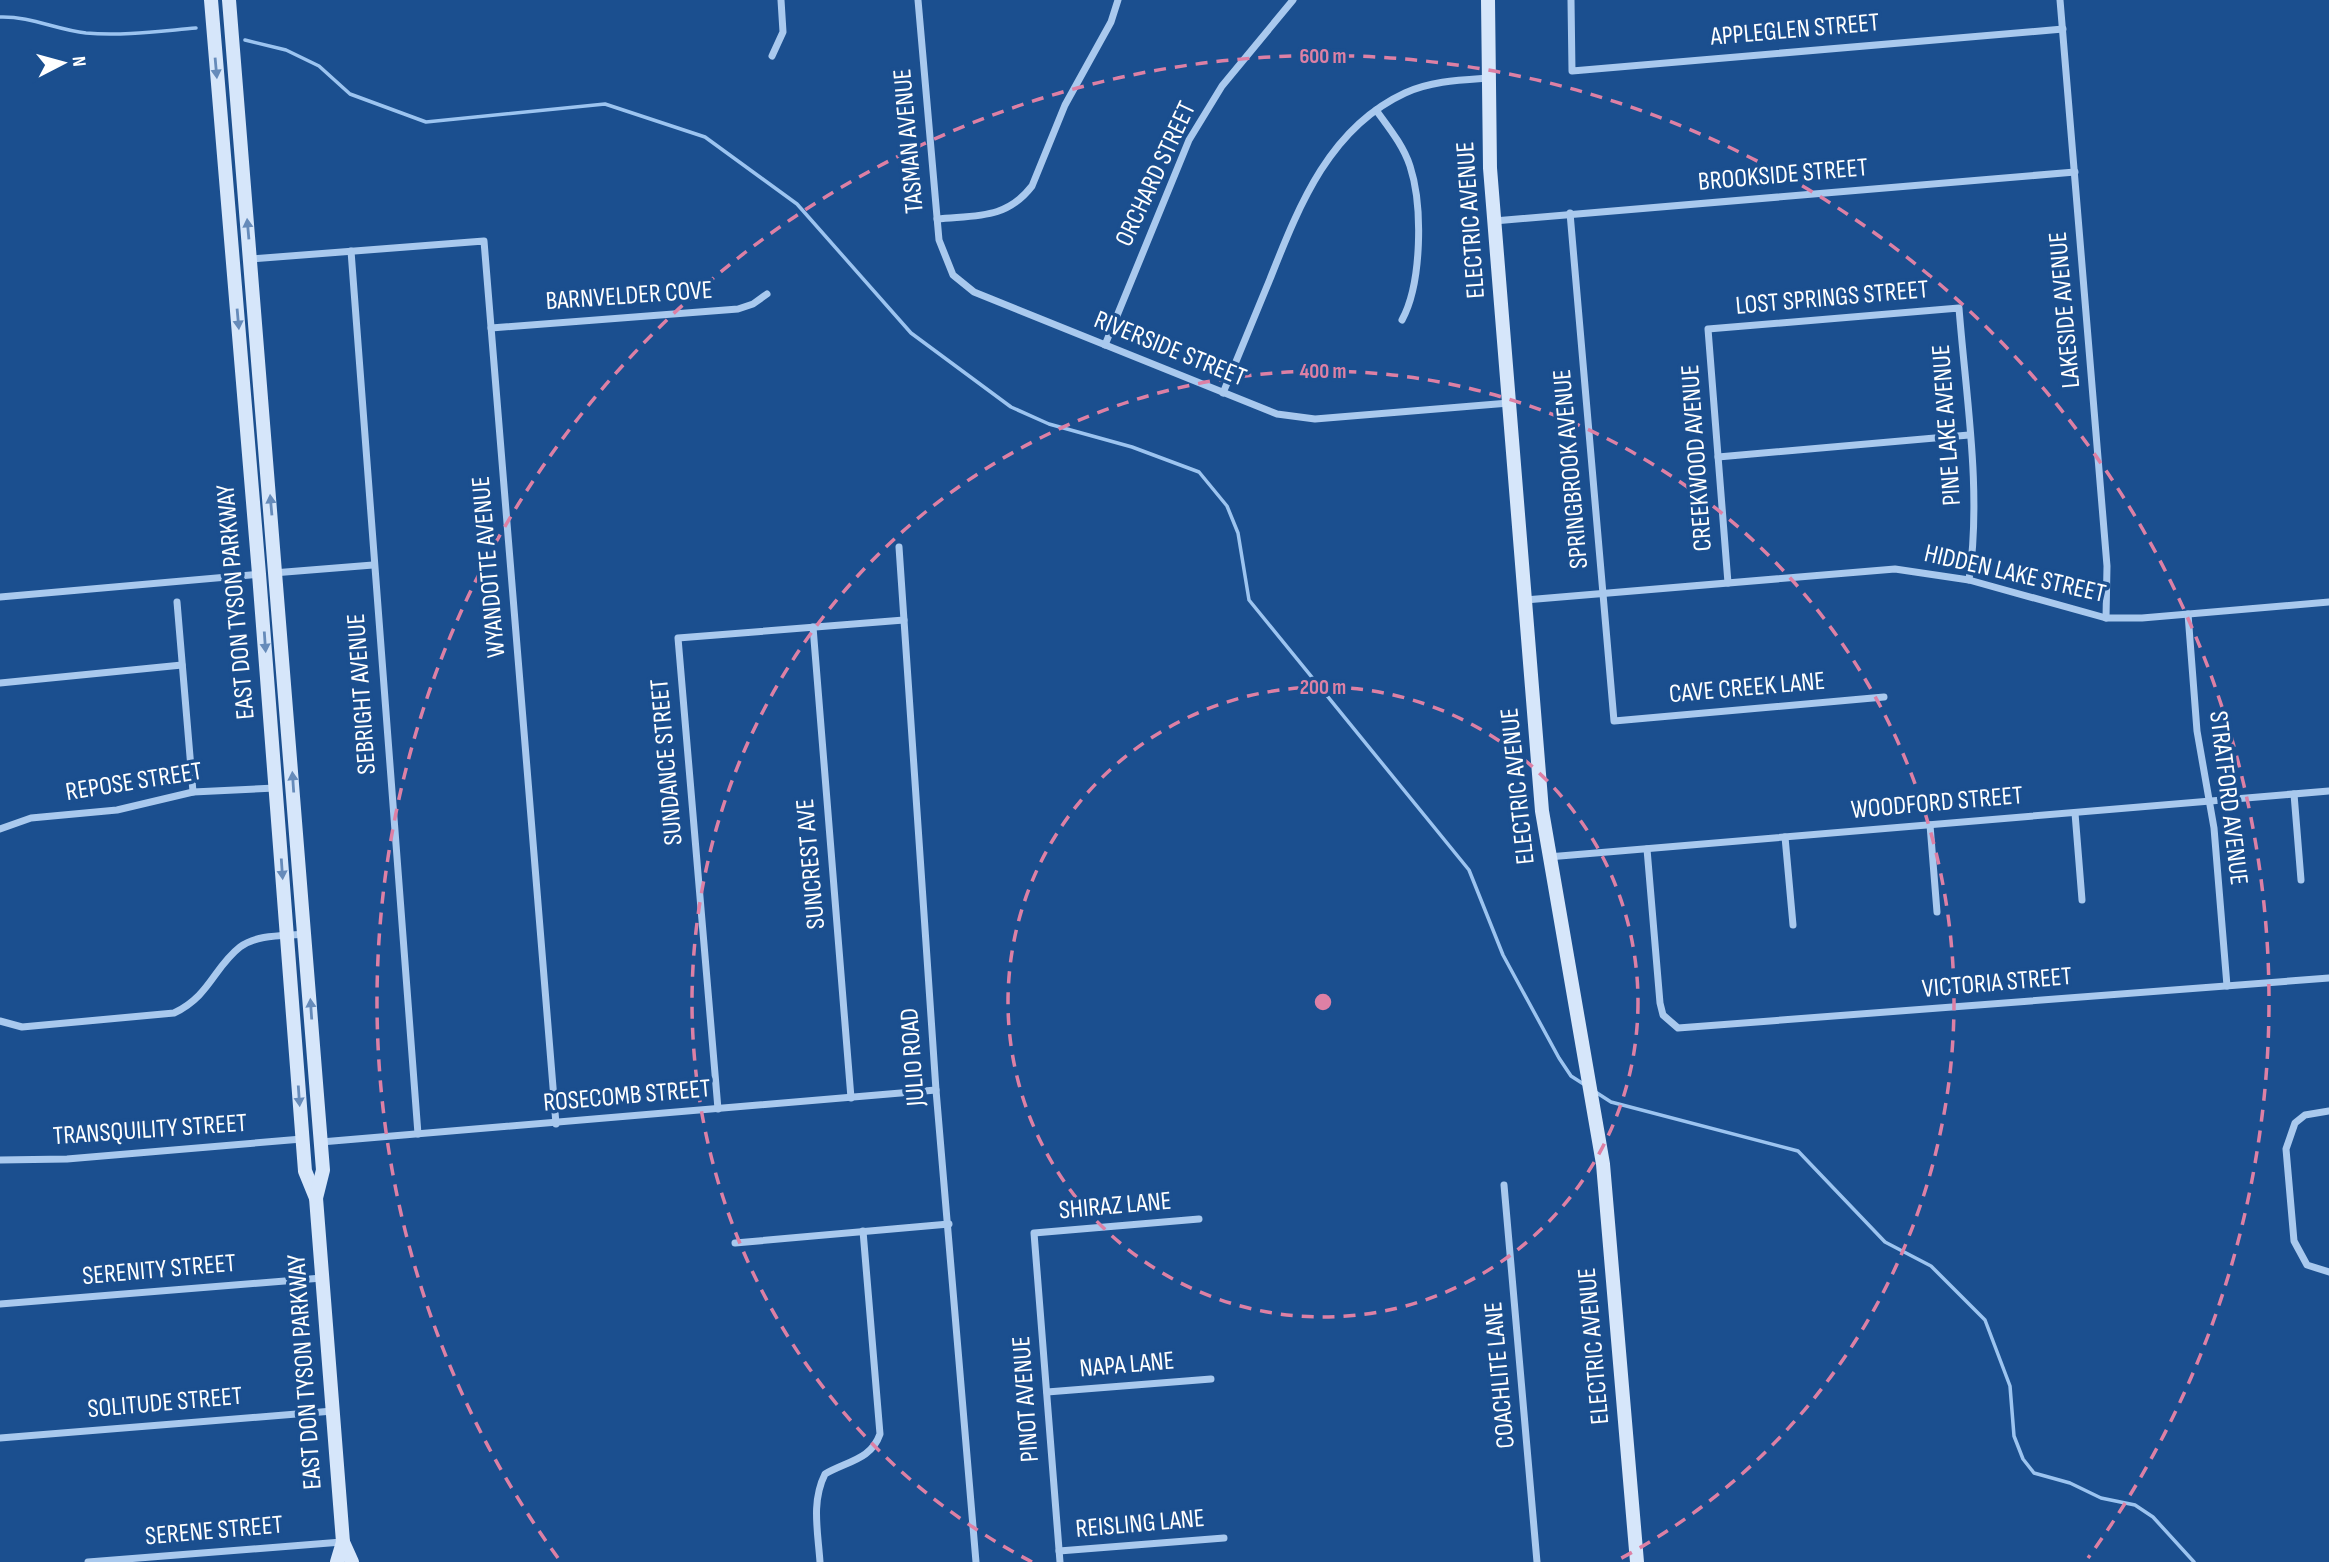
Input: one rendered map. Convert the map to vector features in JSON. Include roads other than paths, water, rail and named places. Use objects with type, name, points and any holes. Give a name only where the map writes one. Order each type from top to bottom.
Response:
[{"type":"main road","name":"EAST DON TYSON PARKWAY","points":[[211,0],[259,574],[302,1139],[305,1171],[316,1198],[343,1542],[352,1562]]},
{"type":"main road","name":"EAST DON TYSON PARKWAY","points":[[229,0],[321,1142],[323,1170],[316,1198]]},
{"type":"main road","name":"ELECTRIC AVENUE","points":[[1488,0],[1494,221],[1548,857],[1597,1121],[1637,1562]]},
{"type":"main road","name":"EAST DON TYSON PARKWAY","points":[[337,1562],[343,1542]]},
{"type":"street","points":[[772,56],[783,32],[780,0]]},
{"type":"street","name":"TASMAN AVENUE","points":[[918,0],[937,219],[942,249],[953,275]]},
{"type":"street","points":[[937,219],[1000,213],[1024,197],[1032,186],[1065,105],[1111,22],[1118,0]]},
{"type":"street","name":"ORCHARD STREET","points":[[1105,345],[1189,140],[1222,86],[1293,0]]},
{"type":"street","name":"APPLEGLEN STREET","points":[[1571,0],[1572,71],[2063,29]]},
{"type":"street","name":"LAKESIDE AVENUE","points":[[2060,0],[2106,553],[2106,618]]},
{"type":"street","points":[[1223,393],[1310,184],[1355,127],[1404,93],[1428,85],[1489,78]]},
{"type":"street","points":[[1376,110],[1399,143],[1416,190],[1414,290],[1402,320]]},
{"type":"street","name":"BROOKSIDE STREET","points":[[1494,221],[2075,172]]},
{"type":"street","name":"SPRINGBROOK AVENUE","points":[[1570,213],[1614,721]]},
{"type":"street","name":"WYANDOTTE AVENUE","points":[[251,259],[484,241],[556,1124]]},
{"type":"street","name":"SEBRIGHT AVENUE","points":[[351,251],[418,1134]]},
{"type":"street","name":"RIVERSIDE STREET","points":[[953,275],[974,292],[1223,393],[1295,419],[1509,403]]},
{"type":"street","name":"BARNVELDER COVE","points":[[491,328],[738,309],[753,304],[767,294]]},
{"type":"street","name":"LOST SPRINGS STREET","points":[[1708,329],[1959,308]]},
{"type":"street","name":"PINE LAKE AVENUE","points":[[1959,308],[1975,506],[1974,546],[1969,580]]},
{"type":"street","name":"CREEKWOOD AVENUE","points":[[1708,329],[1728,583]]},
{"type":"street","points":[[1718,457],[1969,435]]},
{"type":"street","name":"JULIO ROAD","points":[[900,547],[936,1090],[976,1562]]},
{"type":"street","points":[[0,597],[373,565]]},
{"type":"street","name":"HIDDEN LAKE STREET","points":[[1525,600],[1895,569],[1969,580],[2106,618],[2329,602]]},
{"type":"street","points":[[177,603],[193,792]]},
{"type":"street","name":"STRATFORD AVENUE","points":[[2188,614],[2197,731],[2214,828],[2227,986]]},
{"type":"street","name":"SUNDANCE STREET","points":[[718,1110],[678,638],[904,620]]},
{"type":"street","name":"SUNCREST AVE","points":[[813,627],[851,1098]]},
{"type":"street","points":[[0,683],[182,665]]},
{"type":"street","name":"CAVE CREEK LANE","points":[[1614,721],[1884,697]]},
{"type":"street","name":"REPOSE STREET","points":[[0,829],[31,818],[117,810],[193,792],[276,788]]},
{"type":"street","name":"WOODFORD STREET","points":[[1548,857],[2329,791]]},
{"type":"street","points":[[2294,794],[2301,880]]},
{"type":"street","points":[[2075,813],[2082,900]]},
{"type":"street","points":[[1930,825],[1937,912]]},
{"type":"street","points":[[1786,837],[1793,925]]},
{"type":"street","name":"VICTORIA STREET","points":[[1647,849],[1660,1003],[1670,1024],[1688,1029],[2329,978]]},
{"type":"street","points":[[0,1021],[22,1027],[174,1013],[190,1006],[240,947],[256,940],[305,934]]},
{"type":"street","name":"ROSECOMB STREET","points":[[321,1142],[936,1090]]},
{"type":"street","points":[[2329,1111],[2305,1115],[2295,1124],[2286,1149],[2294,1241],[2307,1265],[2329,1272]]},
{"type":"street","name":"TRANSQUILITY STREET","points":[[0,1160],[67,1159],[302,1139]]},
{"type":"street","name":"COACHLITE LANE","points":[[1504,1185],[1536,1562]]},
{"type":"street","name":"SHIRAZ LANE","points":[[1034,1233],[1199,1220]]},
{"type":"street","points":[[735,1242],[948,1224]]},
{"type":"street","points":[[820,1562],[816,1507],[819,1485],[825,1474],[865,1457],[876,1446],[880,1434],[863,1231]]},
{"type":"street","name":"PINOT AVENUE","points":[[1034,1233],[1060,1562]]},
{"type":"street","name":"SERENITY STREET","points":[[0,1304],[322,1278]]},
{"type":"street","name":"NAPA LANE","points":[[1047,1392],[1211,1379]]},
{"type":"street","name":"SOLITUDE STREET","points":[[0,1438],[333,1411]]},
{"type":"street","name":"REISLING LANE","points":[[1059,1552],[1224,1538]]},
{"type":"street","name":"SERENE STREET","points":[[88,1562],[343,1542]]},
{"type":"waterway","points":[[0,17],[100,34],[196,28]]},
{"type":"waterway","points":[[245,40],[286,50],[319,66],[350,94],[426,122],[605,104],[705,137],[797,204],[911,333],[1011,407],[1049,424],[1132,447],[1199,472],[1227,506],[1238,533],[1249,600],[1469,870],[1503,955],[1559,1058],[1571,1076],[1585,1085]]},
{"type":"waterway","points":[[1594,1091],[1611,1102],[1798,1151],[1885,1242],[1931,1266],[1985,1320],[2010,1386],[2014,1436],[2023,1459],[2034,1473],[2070,1483],[2101,1498],[2135,1505],[2153,1517],[2194,1562]]}]
